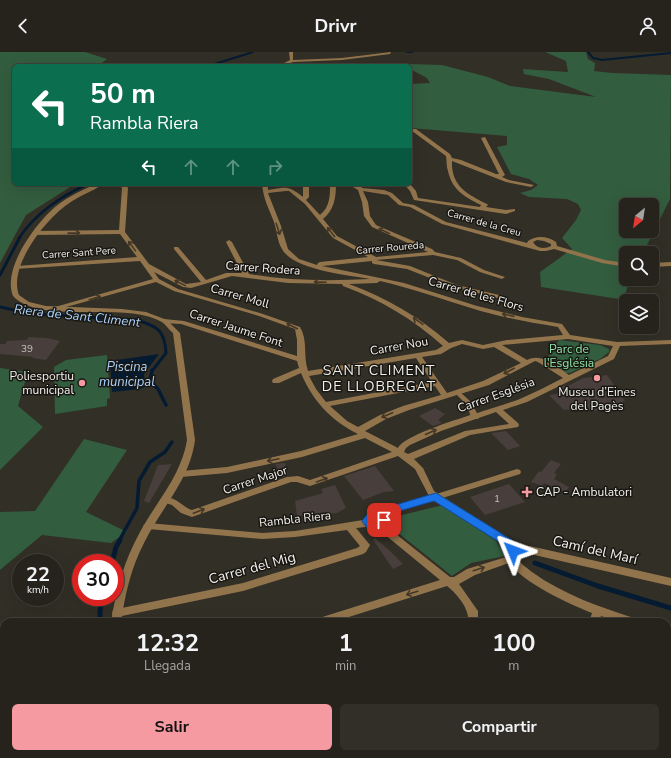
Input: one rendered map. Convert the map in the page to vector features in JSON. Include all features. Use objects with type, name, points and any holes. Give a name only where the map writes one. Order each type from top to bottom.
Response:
[{"type":"street","points":[[291,52],[293,61]]},
{"type":"street","points":[[286,64],[293,61],[342,59],[390,53]]},
{"type":"street","points":[[414,130],[445,153],[450,159],[459,161],[512,182],[531,185]]},
{"type":"street","points":[[483,138],[502,175],[495,176]]},
{"type":"street","points":[[450,159],[450,172],[459,190],[468,197],[485,206],[482,208]]},
{"type":"street","points":[[17,268],[20,259],[44,220],[65,202],[81,192],[95,186]]},
{"type":"street","points":[[35,234],[122,232],[123,186]]},
{"type":"street","points":[[265,186],[272,213],[280,231],[284,248],[294,259],[309,265],[387,281]]},
{"type":"street","points":[[303,200],[306,197],[306,186]]},
{"type":"street","points":[[320,218],[326,214],[330,207],[334,186]]},
{"type":"street","points":[[409,186],[413,191],[416,199]]},
{"type":"street","name":"Carrer de la Creu","points":[[359,187],[390,194],[401,204],[412,206],[444,223],[542,249],[554,247],[594,260],[619,264]]},
{"type":"street","name":"Carrer Roureda","points":[[359,187],[365,202],[368,216],[374,226],[430,250],[433,253]]},
{"type":"street","points":[[266,192],[289,189],[303,200],[335,237],[376,259]]},
{"type":"street","points":[[416,199],[506,212],[513,210]]},
{"type":"street","points":[[412,206],[416,199]]},
{"type":"street","name":"Carrer Moll","points":[[122,232],[157,280],[176,290],[293,325],[298,328],[301,335],[301,360],[304,372],[314,392],[323,405],[341,421],[404,455]]},
{"type":"street","name":"Carrer de la Creu","points":[[532,246],[530,244],[531,241],[540,238],[551,241],[555,245],[554,247]]},
{"type":"street","points":[[229,242],[246,275]]},
{"type":"street","points":[[176,248],[204,282]]},
{"type":"street","points":[[433,253],[459,259],[482,271],[502,277]]},
{"type":"street","name":"Carrer Roureda","points":[[309,265],[433,253]]},
{"type":"street","points":[[360,260],[408,267],[454,286],[497,296]]},
{"type":"street","name":"Carrer Sant Pere","points":[[17,268],[144,262]]},
{"type":"street","name":"Carrer Rodera","points":[[144,262],[185,286],[194,287],[223,275],[246,275],[275,280],[340,283],[387,281]]},
{"type":"street","points":[[327,268],[327,264],[332,262]]},
{"type":"street","points":[[659,265],[671,264]]},
{"type":"street","name":"Carrer Jaume Font","points":[[17,268],[14,292],[17,298],[28,305],[131,312],[164,320],[182,322],[301,360]]},
{"type":"street","points":[[58,308],[157,280]]},
{"type":"street","name":"Carrer de les Flors","points":[[387,281],[481,309],[560,325],[568,337]]},
{"type":"street","points":[[340,283],[369,293],[408,314],[424,325],[448,346]]},
{"type":"street","points":[[116,618],[128,567],[148,526],[181,474],[190,456],[191,440],[176,332],[172,326],[164,320]]},
{"type":"street","name":"Carrer Nou","points":[[276,381],[304,372],[438,352],[448,346],[465,342],[478,347],[494,344],[568,337],[617,344],[671,342]]},
{"type":"street","points":[[494,344],[525,362]]},
{"type":"street","name":"Carrer Església","points":[[404,455],[402,447],[407,443],[438,429],[498,409],[539,393],[608,359],[613,354],[617,344]]},
{"type":"street","points":[[418,356],[445,395]]},
{"type":"street","points":[[181,474],[227,470],[320,450],[356,436],[383,417],[445,395],[486,383],[525,362],[534,359],[540,360],[568,378]]},
{"type":"street","points":[[323,405],[437,383]]},
{"type":"street","points":[[457,392],[469,403],[475,417]]},
{"type":"street","name":"Carrer Major","points":[[165,500],[175,503],[184,511],[192,514],[290,479],[313,483],[440,445],[453,438],[471,432],[515,425],[498,409]]},
{"type":"street","points":[[404,455],[418,466],[426,486],[436,497],[508,543],[516,565],[544,585],[598,611],[620,618]]},
{"type":"street","points":[[473,618],[473,611],[461,593],[449,581],[380,526],[372,526],[368,523],[369,517],[516,472]]},
{"type":"street","points":[[376,515],[382,516],[384,520],[384,524],[380,526]]},
{"type":"street","name":"Rambla Riera","points":[[148,526],[256,536],[295,534],[368,523]]},
{"type":"street","name":"Carrer del Mig","points":[[116,618],[243,586],[360,551],[365,545],[349,526]]},
{"type":"street","name":"Camí del Marí","points":[[333,618],[449,581],[456,581],[471,572],[512,555],[536,551],[671,582]]},
{"type":"street","points":[[595,618],[598,611]]},
{"type":"green space","points":[[0,52],[85,52],[107,59],[101,64],[12,64],[12,186],[72,186],[26,215],[0,263]]},
{"type":"green space","points":[[545,52],[586,52],[588,59],[595,63],[594,71],[671,75],[670,199],[659,221],[659,198],[619,198],[619,238],[650,238],[646,246],[619,246],[619,286],[628,286],[624,294],[619,294],[619,299],[541,287],[540,272],[572,249],[562,238],[576,220],[581,210],[578,204],[567,199],[529,197],[520,193],[531,190],[538,185],[529,179],[511,174],[497,147],[507,145],[507,136],[412,128],[412,84],[430,83],[427,78],[412,70],[412,64],[442,65],[488,77],[510,86],[596,97],[549,79],[524,74],[523,69],[568,72],[566,61]]},
{"type":"green space","name":"Parc de l'Església","points":[[559,340],[600,345],[609,349],[609,352],[600,359],[570,373],[565,373],[546,360]]},
{"type":"green space","name":"Poliesportiu municipal","points":[[107,355],[110,398],[107,399],[107,406],[55,414],[54,367],[66,360]]},
{"type":"green space","points":[[0,368],[28,372],[18,406],[43,427],[0,470]]},
{"type":"green space","points":[[84,439],[127,450],[86,512],[127,532],[111,543],[42,535],[19,554],[12,554],[12,560],[0,570],[0,512],[35,511]]},
{"type":"green space","points":[[443,505],[496,541],[505,556],[471,563],[452,576],[389,524],[390,520],[394,517]]},
{"type":"water","name":"Piscina municipal","points":[[159,354],[144,374],[145,387],[140,389],[112,392],[110,361]]},
{"type":"building","points":[[29,337],[47,338],[60,341],[46,360],[32,358],[33,357],[0,354],[0,344],[5,344],[7,341],[26,340]]},
{"type":"building","points":[[607,375],[625,401],[592,412],[586,407],[564,410],[549,395],[557,394],[561,387],[570,385],[583,378]]},
{"type":"building","points":[[435,408],[445,414],[438,420],[442,423],[433,426],[419,416]]},
{"type":"building","points":[[506,431],[520,446],[508,450],[491,433]]},
{"type":"building","points":[[551,460],[561,464],[554,473],[557,474],[554,479],[569,487],[566,492],[544,483],[542,486],[531,482],[539,471],[541,472]]},
{"type":"building","points":[[285,463],[288,475],[283,477],[275,464]]},
{"type":"building","points":[[172,464],[149,503],[144,501],[158,465]]},
{"type":"building","points":[[375,466],[394,491],[384,492],[363,500],[344,476]]},
{"type":"building","points":[[509,484],[525,502],[485,515],[470,497]]},
{"type":"building","points":[[335,485],[346,508],[337,513],[297,516],[295,501],[323,493],[321,489]]},
{"type":"building","points":[[375,538],[403,564],[393,569],[373,540]]},
{"type":"waterway","name":"Riera de Sant Climent","points":[[214,64],[253,52]]},
{"type":"waterway","points":[[407,52],[412,52]]},
{"type":"waterway","points":[[588,52],[593,58],[602,60],[671,53]]},
{"type":"waterway","name":"Riera de Sant Climent","points":[[19,238],[41,213],[68,194],[84,186]]},
{"type":"waterway","name":"Riera de Sant Climent","points":[[0,275],[20,237]]},
{"type":"waterway","name":"Riera de Sant Climent","points":[[0,307],[33,314],[136,320],[149,324],[162,334],[166,353],[152,371]]},
{"type":"waterway","name":"Riera de Sant Climent","points":[[152,370],[150,381],[158,389],[166,405]]},
{"type":"waterway","name":"Riera de Sant Climent","points":[[119,541],[137,508],[139,481],[150,462],[165,452],[172,442]]},
{"type":"waterway","name":"Riera de Sant Climent","points":[[114,554],[120,540]]},
{"type":"waterway","points":[[535,563],[598,586],[671,608]]},
{"type":"waterway","name":"Riera de Sant Climent","points":[[100,618],[101,606]]},
{"type":"place","name":"Museu d’Eines del Pagès","points":[[597,378]]},
{"type":"place","name":"Poliesportiu municipal","points":[[82,383]]},
{"type":"place","name":"CAP - Ambulatori","points":[[527,492]]},
{"type":"district","name":"SANT CLIMENT DE LLOBREGAT","points":[[379,378]]},
{"type":"route","points":[[384,520],[384,524],[377,527],[368,523],[368,519],[371,516],[436,497],[508,543],[513,551]]}]
